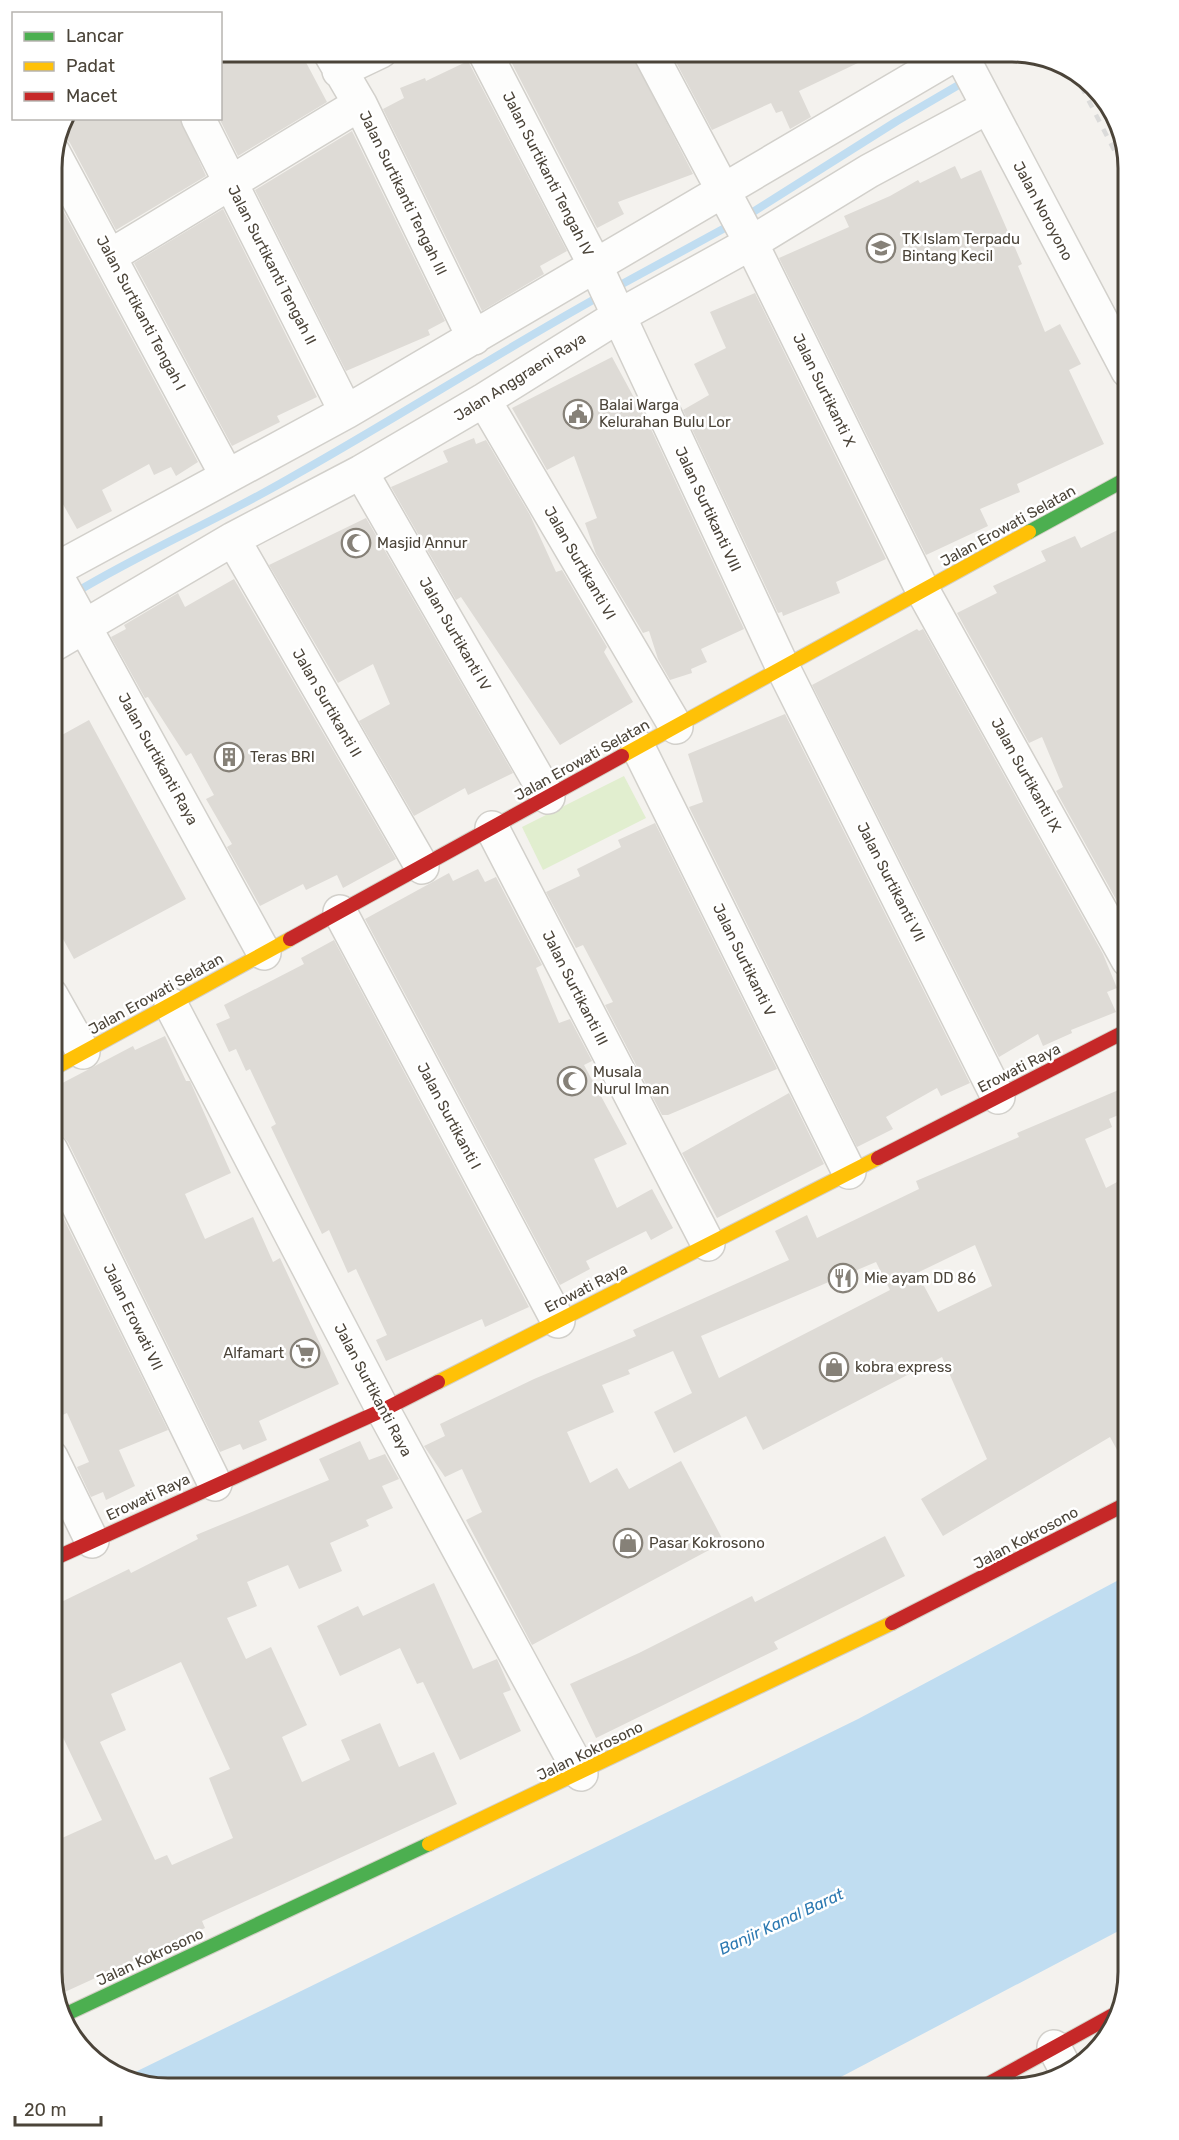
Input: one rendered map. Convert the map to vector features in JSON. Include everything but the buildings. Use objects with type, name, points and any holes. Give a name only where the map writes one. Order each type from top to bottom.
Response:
[{"type":"street","name":"Jalan Surtikanti Tengah III","points":[[335,62],[360,104],[474,338]]},
{"type":"street","name":"Jalan Surtikanti Tengah IV","points":[[490,62],[596,267],[616,314]]},
{"type":"street","name":"Jalan Surtikanti X","points":[[655,62],[749,238],[923,591]]},
{"type":"street","points":[[62,568],[346,412],[596,267],[725,197],[943,62]]},
{"type":"street","name":"Jalan Noroyono","points":[[964,62],[1118,352]]},
{"type":"street","points":[[110,256],[231,184],[290,144],[360,104]]},
{"type":"street","name":"Jalan Anggraeni Raya","points":[[62,638],[83,622],[233,539],[361,472],[484,400],[616,314],[869,171],[988,107]]},
{"type":"street","name":"Jalan Surtikanti Tengah II","points":[[199,120],[346,412]]},
{"type":"street","name":"Jalan Surtikanti Tengah I","points":[[62,168],[227,476]]},
{"type":"street","name":"Jalan Surtikanti VIII","points":[[616,314],[783,668]]},
{"type":"street","name":"Jalan Surtikanti VI","points":[[484,400],[676,727]]},
{"type":"street","name":"Jalan Surtikanti IV","points":[[361,472],[548,797]]},
{"type":"street","name":"Jalan Erowati Selatan","points":[[62,1064],[1118,484]]},
{"type":"street","name":"Jalan Surtikanti II","points":[[233,539],[422,867]]},
{"type":"street","name":"Jalan Surtikanti Raya","points":[[62,586],[264,953]]},
{"type":"street","name":"Jalan Surtikanti IX","points":[[923,591],[1118,942]]},
{"type":"street","name":"Jalan Surtikanti VII","points":[[783,668],[998,1097]]},
{"type":"street","name":"Jalan Surtikanti V","points":[[638,747],[849,1172]]},
{"type":"street","name":"Jalan Surtikanti III","points":[[492,828],[708,1244]]},
{"type":"street","name":"Jalan Surtikanti I","points":[[340,912],[558,1321]]},
{"type":"street","name":"Jalan Surtikanti Raya","points":[[171,1005],[383,1410],[581,1774]]},
{"type":"street","points":[[62,1014],[83,1052]]},
{"type":"street","name":"Erowati Raya","points":[[62,1555],[383,1410],[1118,1035]]},
{"type":"street","name":"Jalan Erowati VII","points":[[62,1172],[215,1484]]},
{"type":"street","points":[[62,1480],[92,1541]]},
{"type":"street","name":"Jalan Kokrosono","points":[[70,2012],[581,1774],[948,1596],[1118,1508]]},
{"type":"street","points":[[1009,2078],[1060,2059],[1105,2022]]},
{"type":"green space","points":[[624,776],[646,818],[543,870],[522,827]]},
{"type":"water","name":"Banjir Kanal Barat","points":[[1118,1580],[1118,1931],[839,2078],[160,2078],[133,2073],[858,1719]]},
{"type":"waterway","points":[[745,217],[897,121],[962,83]]},
{"type":"waterway","points":[[613,289],[734,223]]},
{"type":"waterway","points":[[73,594],[269,490],[602,295]]},
{"type":"railway","points":[[1082,88],[1116,154]]},
{"type":"traffic: fast","points":[[1029,532],[1118,483]]},
{"type":"traffic: fast","points":[[70,2012],[429,1844]]},
{"type":"traffic: slow","points":[[622,756],[1029,532]]},
{"type":"traffic: slow","points":[[62,1064],[290,939]]},
{"type":"traffic: slow","points":[[438,1382],[878,1158]]},
{"type":"traffic: slow","points":[[429,1844],[892,1623]]},
{"type":"traffic: jam","points":[[290,939],[622,756]]},
{"type":"traffic: jam","points":[[878,1158],[1118,1035]]},
{"type":"traffic: jam","points":[[62,1555],[383,1410],[438,1382]]},
{"type":"traffic: jam","points":[[892,1623],[1118,1508]]},
{"type":"traffic: jam","points":[[999,2078],[1106,2019]]},
{"type":"place","name":"TK Islam Terpadu Bintang Kecil","points":[[881,248]]},
{"type":"place","name":"Balai Warga Kelurahan Bulu Lor","points":[[578,414]]},
{"type":"place","name":"Masjid Annur","points":[[356,543]]},
{"type":"place","name":"Teras BRI","points":[[229,757]]},
{"type":"place","name":"Musala Nurul Iman","points":[[572,1081]]},
{"type":"place","name":"Mie ayam DD 86","points":[[843,1278]]},
{"type":"place","name":"Alfamart","points":[[305,1353]]},
{"type":"place","name":"kobra express","points":[[834,1367]]},
{"type":"place","name":"Pasar Kokrosono","points":[[628,1543]]}]
